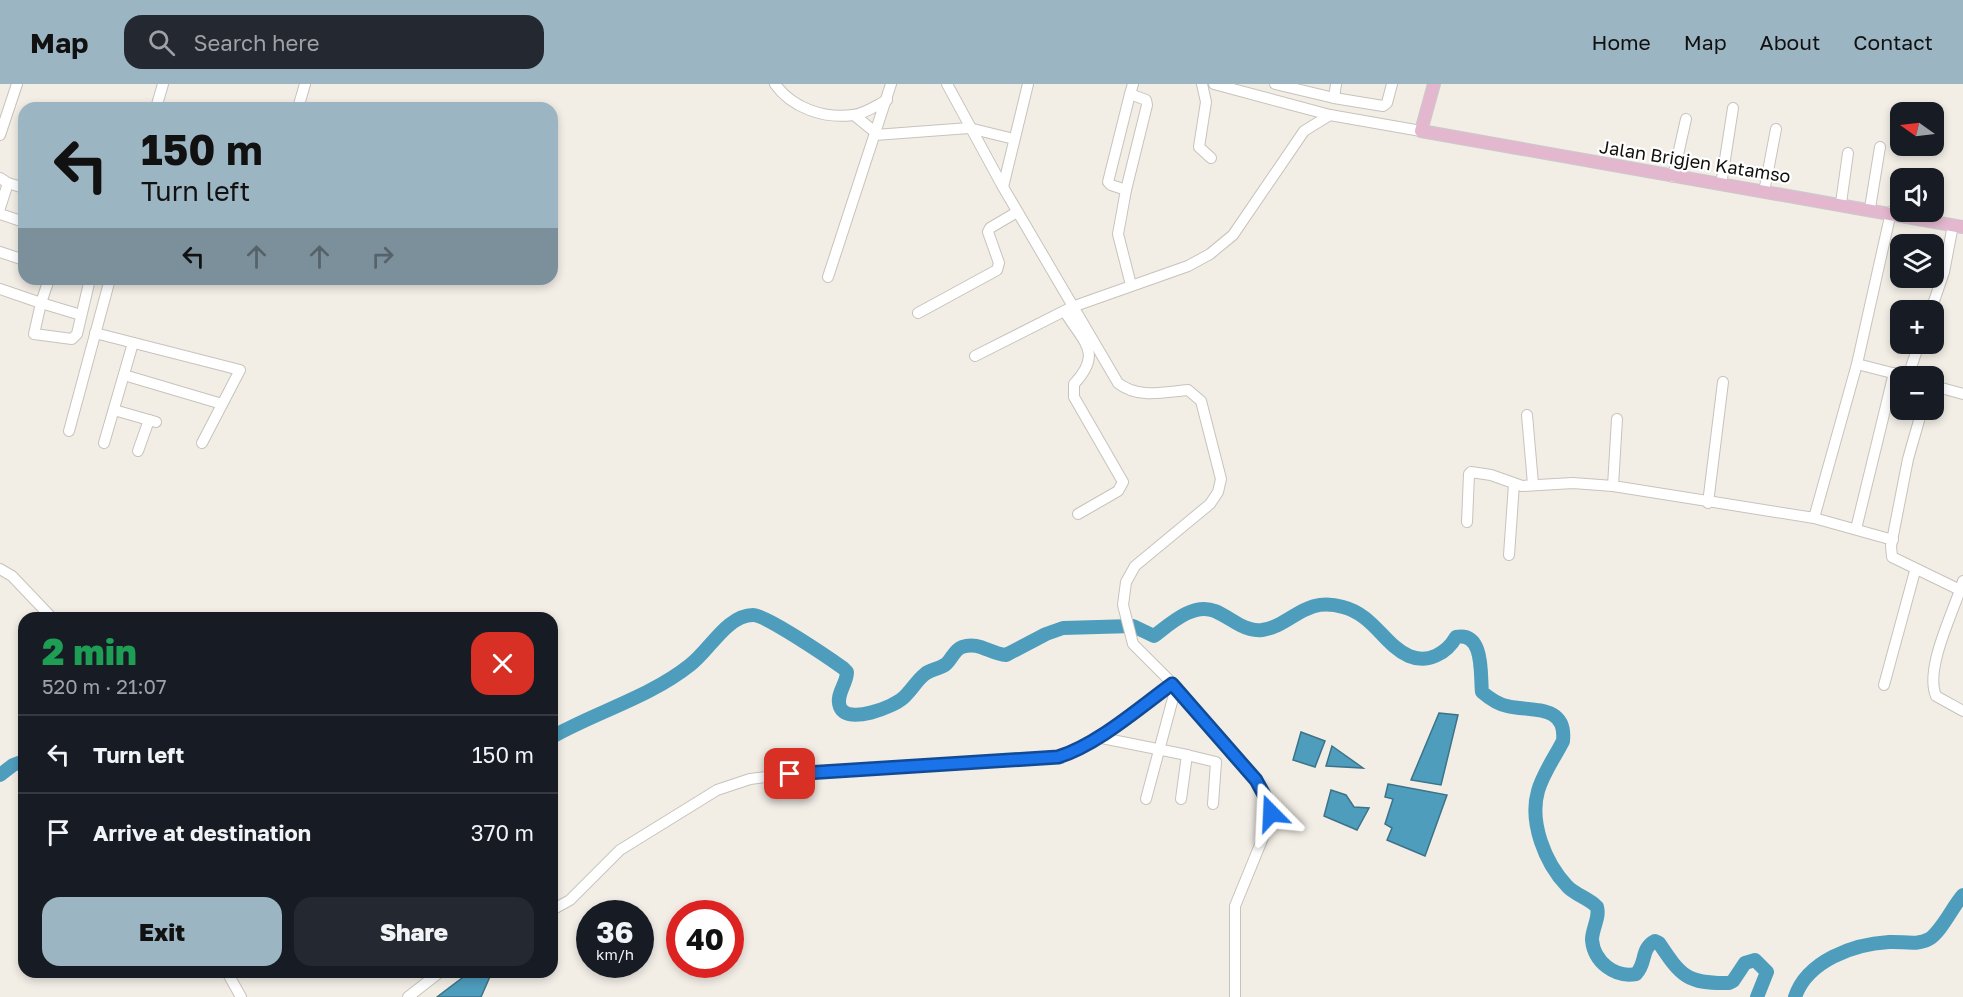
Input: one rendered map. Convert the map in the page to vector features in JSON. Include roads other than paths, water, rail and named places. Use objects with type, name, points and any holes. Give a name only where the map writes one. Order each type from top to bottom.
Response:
[{"type":"main road","points":[[1421,131],[1434,84]]},
{"type":"main road","name":"Jalan Brigjen Katamso","points":[[1421,131],[1673,177],[1890,212]]},
{"type":"main road","name":"Jalan Brigjen Katamso","points":[[1939,222],[1958,226]]},
{"type":"street","points":[[0,135],[17,84]]},
{"type":"street","points":[[158,102],[162,84]]},
{"type":"street","points":[[300,102],[305,84]]},
{"type":"street","points":[[775,84],[790,101],[812,112],[854,115],[887,100]]},
{"type":"street","points":[[828,277],[891,84]]},
{"type":"street","points":[[947,84],[969,128],[1017,212],[1088,350],[1090,361],[1086,371],[1074,384],[1074,397],[1123,482],[1118,491],[1078,514]]},
{"type":"street","points":[[1003,187],[1028,84]]},
{"type":"street","points":[[1202,84],[1206,102],[1199,147],[1210,158]]},
{"type":"street","points":[[1214,84],[1231,86],[1330,115],[1421,131]]},
{"type":"street","points":[[1275,84],[1304,88],[1334,98],[1384,106],[1392,84]]},
{"type":"street","points":[[1334,98],[1336,84]]},
{"type":"street","points":[[1299,107],[1304,88]]},
{"type":"street","points":[[1126,190],[1111,186],[1108,182],[1131,89],[1146,100],[1147,105],[1126,190],[1118,234],[1131,285]]},
{"type":"street","points":[[1721,185],[1733,108]]},
{"type":"street","points":[[854,115],[875,134],[969,128],[1014,139]]},
{"type":"street","points":[[975,356],[1068,310],[1188,266],[1221,246],[1233,235],[1304,131],[1330,115]]},
{"type":"street","points":[[1673,177],[1686,119]]},
{"type":"street","points":[[1764,192],[1776,129]]},
{"type":"street","points":[[1870,208],[1881,147]]},
{"type":"street","points":[[1842,203],[1848,153]]},
{"type":"street","points":[[0,208],[4,180],[18,186]]},
{"type":"street","points":[[918,313],[997,270],[999,263],[988,232],[990,228],[1017,212]]},
{"type":"street","points":[[0,214],[18,220]]},
{"type":"street","points":[[1814,518],[1857,364],[1890,216]]},
{"type":"street","points":[[1934,300],[1958,226]]},
{"type":"street","points":[[0,252],[18,258]]},
{"type":"street","points":[[47,285],[33,330],[40,336],[75,338],[88,285]]},
{"type":"street","points":[[69,431],[108,285]]},
{"type":"street","points":[[0,290],[81,315]]},
{"type":"street","points":[[1068,310],[1118,383],[1125,389],[1141,394],[1188,390],[1197,396],[1221,480],[1218,492],[1210,504],[1135,566],[1126,582],[1123,605],[1133,644],[1174,686],[1256,780],[1270,808],[1269,823],[1235,906],[1235,997]]},
{"type":"street","points":[[95,333],[240,370],[202,443]]},
{"type":"street","points":[[104,443],[133,343]]},
{"type":"street","points":[[1857,364],[1890,372]]},
{"type":"street","points":[[124,375],[222,404]]},
{"type":"street","points":[[1708,503],[1724,382]]},
{"type":"street","points":[[1944,389],[1963,394]]},
{"type":"street","points":[[114,410],[152,421],[138,451]]},
{"type":"street","points":[[1527,415],[1533,484]]},
{"type":"street","points":[[1856,529],[1890,415]]},
{"type":"street","points":[[1613,486],[1617,419]]},
{"type":"street","points":[[1919,420],[1908,459],[1892,557],[1916,571],[1962,585],[1946,629],[1933,681],[1936,696],[1963,711]]},
{"type":"street","points":[[1467,522],[1469,473],[1491,475],[1514,484],[1573,483],[1613,486],[1708,503],[1814,518],[1893,540]]},
{"type":"street","points":[[1509,555],[1514,484]]},
{"type":"street","points":[[0,569],[12,576],[46,612]]},
{"type":"street","points":[[1884,685],[1916,571]]},
{"type":"street","points":[[558,907],[570,900],[620,850],[717,790],[750,779],[790,774],[1058,757],[1097,737],[1174,686]]},
{"type":"street","points":[[1146,799],[1174,686]]},
{"type":"street","points":[[1097,737],[1187,754],[1216,762],[1213,804]]},
{"type":"street","points":[[1181,799],[1187,754]]},
{"type":"street","points":[[231,978],[241,997]]},
{"type":"street","points":[[408,997],[432,978]]},
{"type":"water","points":[[1439,713],[1458,715],[1441,785],[1411,780]]},
{"type":"water","points":[[1301,732],[1325,741],[1315,767],[1293,760]]},
{"type":"water","points":[[1332,746],[1363,768],[1326,766]]},
{"type":"water","points":[[1388,784],[1447,795],[1425,856],[1387,840],[1392,828],[1385,824],[1393,799],[1385,797]]},
{"type":"water","points":[[1331,790],[1346,795],[1354,807],[1369,808],[1357,830],[1324,816]]},
{"type":"water","points":[[462,978],[489,978],[481,997],[437,997]]},
{"type":"waterway","points":[[558,734],[658,686],[690,665],[735,621],[753,615],[783,629],[843,668],[847,672],[839,698],[840,707],[845,712],[861,714],[881,710],[898,702],[919,679],[930,671],[944,666],[962,647],[974,646],[1006,655],[1046,634],[1063,628],[1133,626],[1154,636],[1175,620],[1198,609],[1215,611],[1245,627],[1262,630],[1318,605],[1343,607],[1363,616],[1392,645],[1416,658],[1430,658],[1448,648],[1456,637],[1465,637],[1472,641],[1479,656],[1482,692],[1500,704],[1545,712],[1559,720],[1563,729],[1563,741],[1540,784],[1536,803],[1537,829],[1546,854],[1559,877],[1570,889],[1597,907],[1592,940],[1597,955],[1607,967],[1628,975],[1636,974],[1642,965],[1647,948],[1655,941],[1686,976],[1703,982],[1729,983],[1733,981],[1745,963],[1755,960],[1767,972],[1757,997]]},
{"type":"waterway","points":[[0,775],[18,763]]},
{"type":"waterway","points":[[1795,997],[1801,984],[1810,974],[1833,957],[1875,943],[1914,943],[1929,939],[1938,931],[1963,895]]}]
